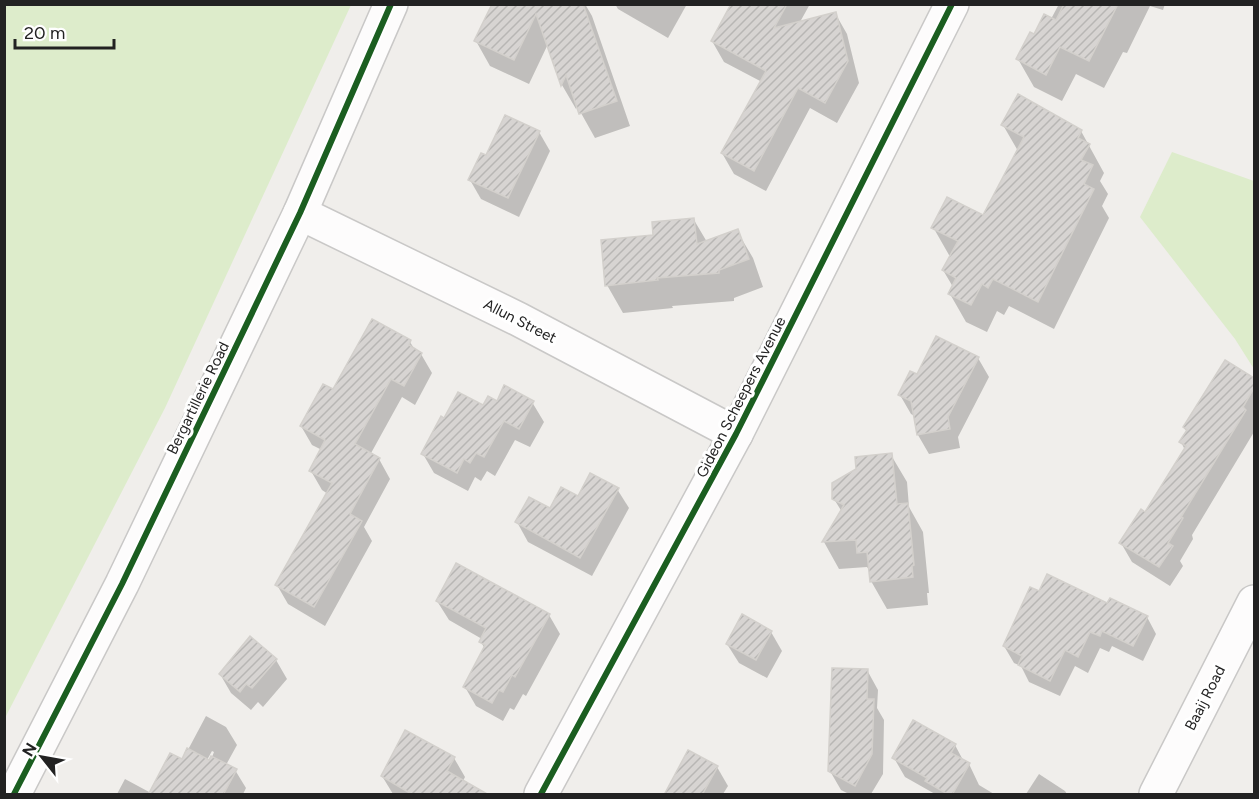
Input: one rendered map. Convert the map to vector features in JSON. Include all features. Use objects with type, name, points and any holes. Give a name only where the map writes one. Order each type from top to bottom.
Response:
[{"type":"street","name":"Bergartillerie Road","points":[[14,795],[123,584],[300,213],[391,4]]},
{"type":"street","name":"Gideon Scheepers Avenue","points":[[541,795],[736,434],[952,4]]},
{"type":"street","name":"Allun Street","points":[[300,213],[518,319],[736,434]]},
{"type":"street","name":"Baaij Road","points":[[1156,795],[1254,602]]},
{"type":"green space","points":[[5,4],[351,5],[165,408],[5,718]]},
{"type":"green space","points":[[1172,152],[1254,181],[1254,369],[1235,339],[1140,217]]},
{"type":"building","points":[[492,4],[583,4],[617,101],[579,114],[566,75],[561,86],[536,14],[514,60],[474,41]]},
{"type":"building","points":[[731,4],[787,4],[774,28],[836,12],[848,61],[825,103],[798,88],[754,171],[721,153],[766,71],[711,41]]},
{"type":"building","points":[[1064,4],[1118,4],[1089,61],[1060,47],[1046,75],[1016,59],[1030,32],[1034,34],[1044,14],[1056,20]]},
{"type":"building","points":[[1018,94],[1082,130],[1078,138],[1090,144],[1081,160],[1093,165],[1084,184],[1094,189],[1038,302],[993,279],[988,288],[982,284],[971,305],[948,294],[956,278],[942,270],[958,241],[931,228],[947,197],[983,215],[1024,137],[1001,125]]},
{"type":"building","points":[[505,115],[540,131],[508,198],[468,180],[481,153],[486,155]]},
{"type":"building","points":[[694,218],[697,244],[738,229],[749,259],[719,270],[719,273],[657,278],[658,280],[605,286],[601,240],[653,235],[652,222]]},
{"type":"building","points":[[372,319],[411,340],[409,345],[422,353],[404,386],[391,379],[355,444],[380,458],[350,514],[362,521],[314,607],[275,585],[332,483],[309,471],[325,440],[300,426],[323,384],[333,389]]},
{"type":"building","points":[[936,336],[979,357],[948,417],[950,429],[917,435],[911,401],[898,395],[910,371],[917,374]]},
{"type":"building","points":[[1225,360],[1254,378],[1254,388],[1243,407],[1246,410],[1181,517],[1183,518],[1168,543],[1173,546],[1159,567],[1119,543],[1141,509],[1145,512],[1186,446],[1179,442],[1187,430],[1183,427]]},
{"type":"building","points":[[504,385],[534,401],[519,429],[504,421],[484,457],[476,453],[470,463],[464,459],[457,473],[421,454],[441,416],[444,418],[458,392],[483,405],[488,396],[497,401]]},
{"type":"building","points":[[892,453],[897,504],[908,503],[914,565],[912,566],[913,577],[870,582],[867,552],[857,553],[856,540],[822,542],[844,505],[832,499],[832,483],[856,469],[855,457]]},
{"type":"building","points":[[590,473],[619,488],[580,558],[515,522],[529,497],[550,508],[561,487],[578,496]]},
{"type":"building","points":[[456,563],[550,614],[515,677],[512,675],[503,692],[499,690],[492,703],[463,687],[485,645],[479,642],[486,628],[436,601]]},
{"type":"building","points":[[1047,574],[1107,603],[1110,598],[1148,616],[1133,646],[1102,631],[1100,636],[1090,632],[1078,657],[1065,650],[1050,681],[1018,665],[1022,656],[1003,646],[1030,587],[1039,591]]},
{"type":"building","points":[[742,614],[772,631],[756,660],[726,644]]},
{"type":"building","points":[[250,636],[277,659],[252,688],[246,684],[240,692],[219,674]]},
{"type":"building","points":[[832,668],[868,669],[867,699],[874,699],[872,754],[855,786],[828,771]]},
{"type":"building","points":[[913,720],[956,744],[951,753],[970,763],[952,795],[925,781],[927,778],[892,758]]},
{"type":"building","points":[[405,730],[455,757],[447,771],[489,795],[413,795],[381,776]]},
{"type":"building","points":[[187,748],[209,760],[211,756],[237,769],[223,795],[148,795],[170,753],[182,759]]},
{"type":"building","points":[[688,750],[718,766],[702,795],[664,795]]},
{"type":"cycle path","points":[[14,794],[122,584],[300,213],[391,4]]},
{"type":"cycle path","points":[[541,794],[736,434],[952,4]]}]
